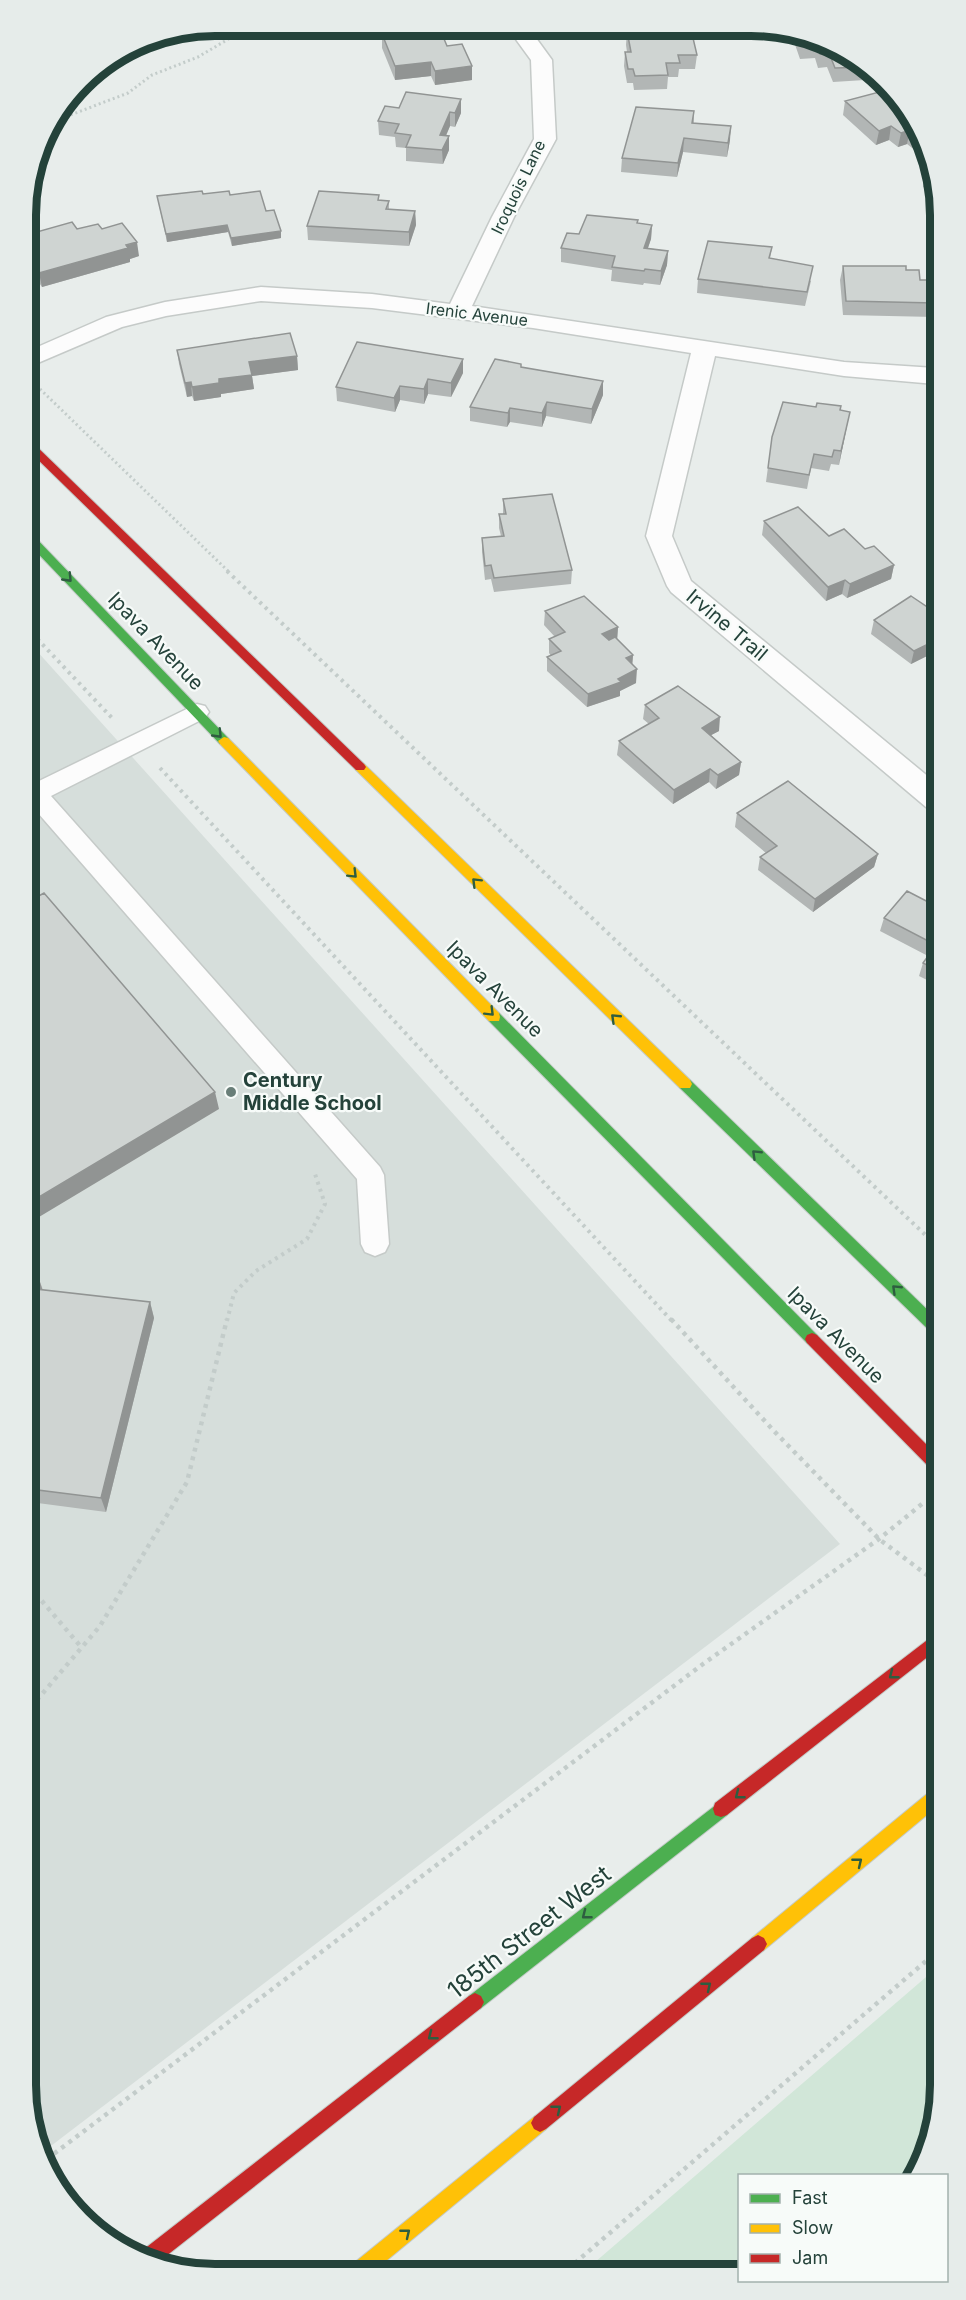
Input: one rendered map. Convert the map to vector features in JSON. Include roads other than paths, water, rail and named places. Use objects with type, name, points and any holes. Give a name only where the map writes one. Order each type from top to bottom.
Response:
[{"type":"street","name":"Iroquois Lane","points":[[458,311],[544,139],[541,60],[524,36]]},
{"type":"street","name":"Irenic Avenue","points":[[36,369],[114,322],[165,309],[261,294],[372,300],[843,369],[930,376]]},
{"type":"street","name":"Irvine Trail","points":[[705,347],[677,470],[659,536],[680,586],[930,794]]},
{"type":"street","points":[[36,451],[574,978],[930,1322]]},
{"type":"street","name":"Ipava Avenue","points":[[36,545],[338,859],[930,1458]]},
{"type":"street","name":"185th Street West","points":[[154,2254],[930,1645]]},
{"type":"street","points":[[368,2264],[930,1802]]},
{"type":"lane","points":[[36,788],[196,712]]},
{"type":"lane","points":[[36,798],[370,1175],[375,1244]]},
{"type":"place","name":"Century Middle School","points":[[231,1092]]}]
